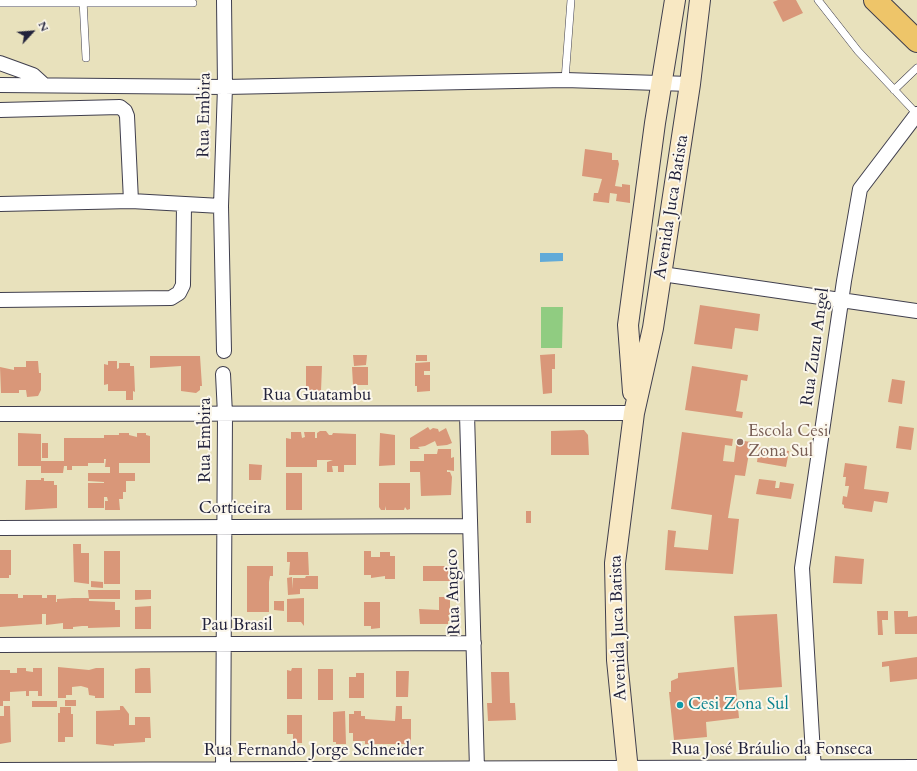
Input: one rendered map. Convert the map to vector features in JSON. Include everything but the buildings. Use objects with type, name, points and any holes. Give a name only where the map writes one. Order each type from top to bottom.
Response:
[{"type":"main road","name":"Avenida Juca Batista","points":[[634,413],[628,325],[661,82],[675,0]]},
{"type":"main road","name":"Avenida Juca Batista","points":[[628,770],[616,660],[615,563],[634,413],[653,328],[662,274],[690,84],[700,0]]},
{"type":"main road","points":[[875,0],[912,36]]},
{"type":"main road","points":[[885,0],[912,36]]},
{"type":"main road","points":[[628,325],[630,332],[641,338],[648,335],[653,328]]},
{"type":"street","name":"Rua Embira","points":[[224,0],[225,87],[221,206],[224,351]]},
{"type":"street","points":[[0,63],[34,75],[44,85]]},
{"type":"street","points":[[0,85],[225,87],[565,80],[690,84]]},
{"type":"street","points":[[0,110],[120,107],[125,111],[127,116],[131,201]]},
{"type":"street","name":"Rua Zuzu Angel","points":[[814,770],[802,568],[842,300],[860,189],[917,114]]},
{"type":"street","points":[[0,204],[131,201],[221,206]]},
{"type":"street","points":[[0,300],[171,298],[179,293],[183,285],[184,205]]},
{"type":"street","points":[[662,274],[917,311]]},
{"type":"street","name":"Rua Embira","points":[[223,374],[225,414],[223,770]]},
{"type":"street","name":"Rua Guatambu","points":[[0,414],[634,413]]},
{"type":"street","name":"Rua Angico","points":[[466,414],[477,769]]},
{"type":"street","name":"Corticeira","points":[[0,528],[470,526]]},
{"type":"street","name":"Pau Brasil","points":[[0,645],[474,643]]},
{"type":"street","name":"Rua José Bráulio da Fonseca","points":[[628,770],[814,770],[917,767]]},
{"type":"street","name":"Rua Fernando Jorge Schneider","points":[[0,770],[628,770]]},
{"type":"lane","points":[[565,80],[571,0]]},
{"type":"lane","points":[[818,0],[858,51],[917,114]]},
{"type":"lane","points":[[0,3],[83,1],[193,3]]},
{"type":"lane","points":[[83,1],[86,58]]},
{"type":"lane","points":[[894,90],[917,68]]},
{"type":"green space","points":[[541,307],[563,307],[562,348],[541,348]]},
{"type":"water","points":[[540,253],[563,253],[563,261],[540,262]]},
{"type":"place","name":"Escola Cesi Zona Sul","points":[[740,442]]},
{"type":"place","name":"Cesi Zona Sul","points":[[680,705]]}]
